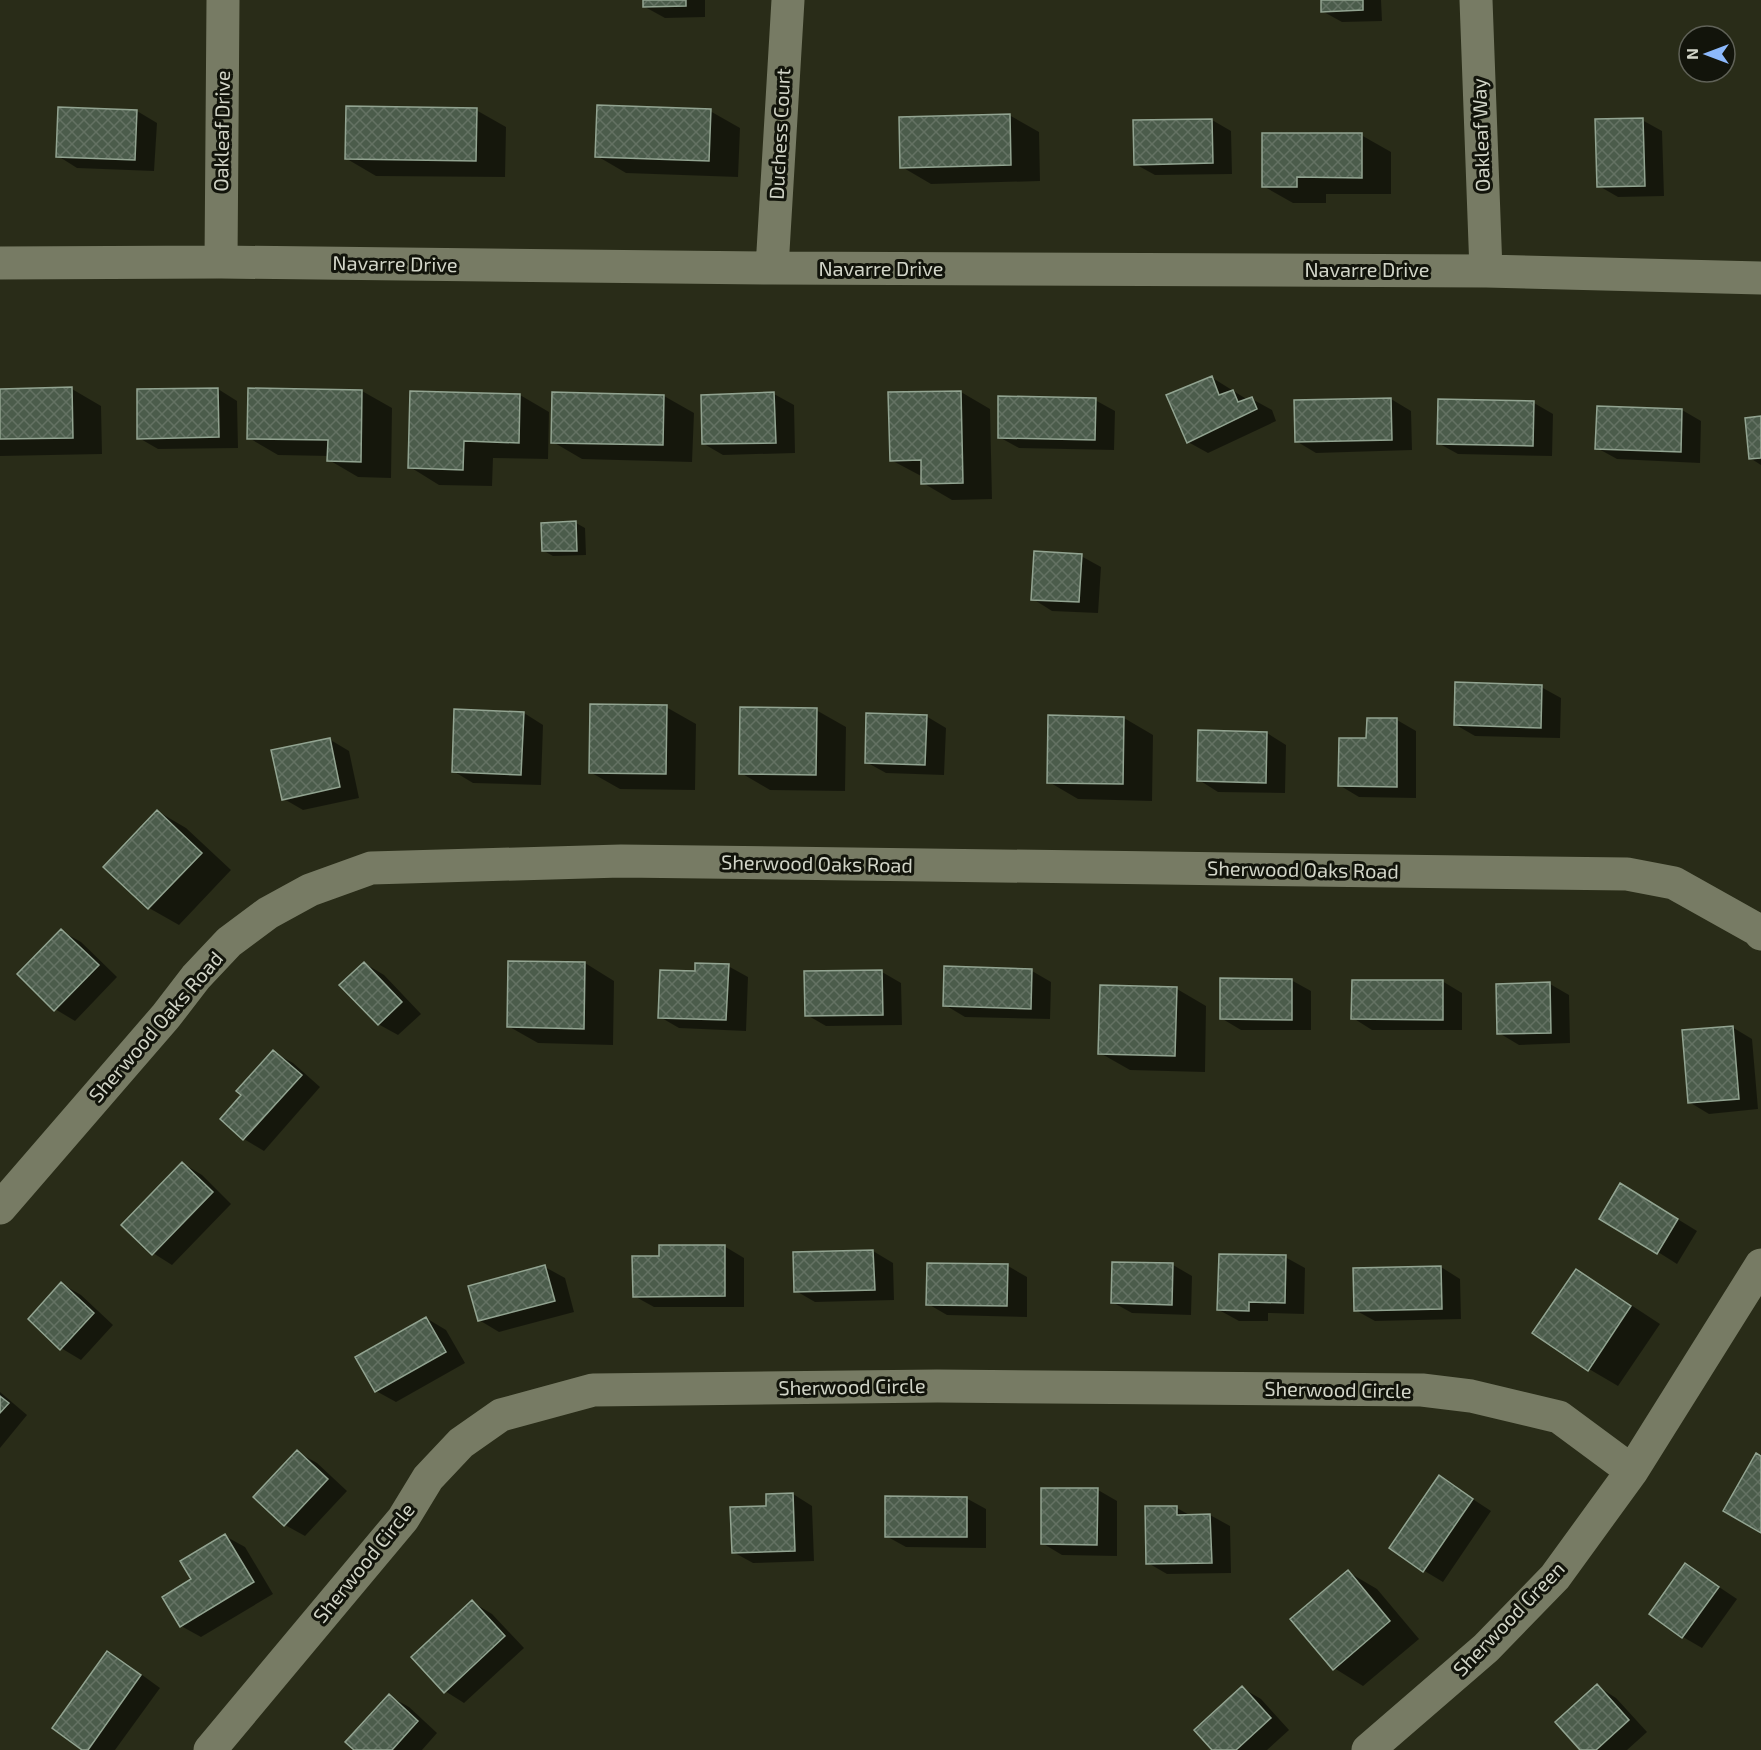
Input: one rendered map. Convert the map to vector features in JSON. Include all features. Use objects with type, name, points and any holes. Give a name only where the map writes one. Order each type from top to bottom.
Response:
[{"type":"street","name":"Oakleaf Drive","points":[[221,262],[223,0]]},
{"type":"street","name":"Duchess Court","points":[[772,268],[788,0]]},
{"type":"street","name":"Oakleaf Way","points":[[1476,0],[1486,271]]},
{"type":"street","name":"Navarre Drive","points":[[0,262],[1486,271],[1761,278]]},
{"type":"street","name":"Sherwood Oaks Road","points":[[0,1208],[166,1016],[195,977],[230,942],[268,913],[310,890],[370,868],[621,861],[1627,874],[1674,883],[1758,930],[1761,934]]},
{"type":"street","points":[[1632,1471],[1761,1265]]},
{"type":"street","name":"Sherwood Circle","points":[[210,1750],[403,1520],[428,1478],[462,1443],[501,1415],[593,1390],[949,1386],[1422,1390],[1470,1396],[1559,1416],[1632,1471]]},
{"type":"street","name":"Sherwood Green","points":[[1368,1750],[1486,1648],[1555,1577],[1632,1471]]},
{"type":"building","points":[[643,0],[686,0],[686,6],[643,7]]},
{"type":"building","points":[[1321,0],[1363,0],[1363,10],[1321,12]]},
{"type":"building","points":[[597,105],[711,109],[709,161],[595,157]]},
{"type":"building","points":[[346,106],[477,108],[476,161],[345,159]]},
{"type":"building","points":[[58,107],[137,110],[135,160],[56,157]]},
{"type":"building","points":[[1010,114],[1011,165],[900,168],[899,117]]},
{"type":"building","points":[[1643,118],[1645,186],[1597,187],[1595,119]]},
{"type":"building","points":[[1212,119],[1213,163],[1134,165],[1133,120]]},
{"type":"building","points":[[1262,133],[1362,133],[1362,178],[1297,177],[1297,187],[1262,187]]},
{"type":"building","points":[[1212,376],[1219,395],[1233,390],[1238,402],[1252,397],[1257,409],[1187,443],[1166,395]]},
{"type":"building","points":[[72,387],[73,438],[0,439],[0,389]]},
{"type":"building","points":[[218,388],[219,437],[137,439],[137,389]]},
{"type":"building","points":[[248,388],[362,390],[361,462],[327,461],[328,440],[247,439]]},
{"type":"building","points":[[410,391],[520,394],[519,443],[464,441],[463,470],[408,468]]},
{"type":"building","points":[[961,391],[963,483],[921,484],[921,460],[890,461],[888,392]]},
{"type":"building","points":[[552,392],[664,395],[663,445],[551,443]]},
{"type":"building","points":[[774,392],[776,443],[702,444],[701,395]]},
{"type":"building","points":[[998,396],[1096,398],[1095,440],[998,438]]},
{"type":"building","points":[[1391,398],[1392,440],[1295,442],[1294,400]]},
{"type":"building","points":[[1438,399],[1534,401],[1533,446],[1437,444]]},
{"type":"building","points":[[1597,406],[1682,409],[1681,452],[1595,449]]},
{"type":"building","points":[[1761,416],[1761,458],[1749,459],[1745,418]]},
{"type":"building","points":[[576,521],[577,551],[542,551],[541,523]]},
{"type":"building","points":[[1034,551],[1082,554],[1079,602],[1031,600]]},
{"type":"building","points":[[1455,682],[1542,685],[1541,728],[1454,725]]},
{"type":"building","points":[[590,704],[667,705],[666,774],[589,773]]},
{"type":"building","points":[[740,707],[817,708],[816,775],[739,774]]},
{"type":"building","points":[[454,709],[524,712],[521,775],[452,772]]},
{"type":"building","points":[[866,713],[927,715],[925,765],[865,763]]},
{"type":"building","points":[[1048,715],[1124,717],[1123,784],[1047,783]]},
{"type":"building","points":[[1367,718],[1397,718],[1397,787],[1338,786],[1339,738],[1366,738]]},
{"type":"building","points":[[1198,730],[1267,732],[1266,783],[1197,781]]},
{"type":"building","points":[[330,738],[340,787],[282,800],[271,750]]},
{"type":"building","points":[[157,810],[202,853],[148,909],[103,867]]},
{"type":"building","points":[[61,929],[99,965],[54,1011],[17,974]]},
{"type":"building","points":[[508,961],[585,962],[584,1029],[507,1027]]},
{"type":"building","points":[[364,962],[402,1002],[378,1025],[339,985]]},
{"type":"building","points":[[695,963],[729,964],[726,1020],[658,1018],[660,970],[695,971]]},
{"type":"building","points":[[944,966],[1032,969],[1031,1009],[943,1006]]},
{"type":"building","points":[[882,970],[883,1015],[805,1016],[804,971]]},
{"type":"building","points":[[1220,978],[1292,979],[1292,1020],[1220,1019]]},
{"type":"building","points":[[1352,980],[1443,980],[1443,1020],[1351,1019]]},
{"type":"building","points":[[1550,982],[1551,1033],[1497,1034],[1496,984]]},
{"type":"building","points":[[1100,985],[1177,987],[1175,1056],[1098,1054]]},
{"type":"building","points":[[1733,1026],[1739,1099],[1688,1103],[1682,1030]]},
{"type":"building","points":[[273,1050],[302,1075],[243,1140],[220,1119],[241,1095],[236,1091]]},
{"type":"building","points":[[182,1162],[213,1192],[152,1255],[121,1225]]},
{"type":"building","points":[[1620,1183],[1678,1219],[1657,1254],[1599,1219]]},
{"type":"building","points":[[659,1245],[725,1245],[725,1296],[633,1297],[632,1256],[659,1256]]},
{"type":"building","points":[[873,1250],[875,1290],[794,1292],[793,1252]]},
{"type":"building","points":[[1219,1254],[1286,1255],[1285,1303],[1249,1302],[1249,1311],[1217,1310]]},
{"type":"building","points":[[1112,1262],[1173,1263],[1172,1305],[1111,1303]]},
{"type":"building","points":[[927,1263],[1008,1264],[1007,1306],[926,1305]]},
{"type":"building","points":[[545,1265],[555,1301],[478,1321],[468,1286]]},
{"type":"building","points":[[1441,1266],[1442,1309],[1354,1311],[1353,1268]]},
{"type":"building","points":[[1576,1269],[1631,1306],[1588,1371],[1532,1333]]},
{"type":"building","points":[[61,1282],[94,1313],[60,1350],[28,1319]]},
{"type":"building","points":[[426,1317],[446,1352],[375,1392],[355,1357]]},
{"type":"building","points":[[0,1396],[9,1403],[0,1413]]},
{"type":"building","points":[[297,1450],[328,1479],[284,1526],[253,1497]]},
{"type":"building","points":[[1756,1453],[1761,1456],[1761,1533],[1723,1511]]},
{"type":"building","points":[[1439,1475],[1473,1499],[1423,1572],[1389,1548]]},
{"type":"building","points":[[1041,1488],[1098,1488],[1097,1545],[1041,1544]]},
{"type":"building","points":[[793,1493],[795,1551],[732,1553],[730,1507],[766,1506],[766,1494]]},
{"type":"building","points":[[885,1496],[967,1497],[967,1537],[885,1537]]},
{"type":"building","points":[[1145,1506],[1177,1506],[1177,1515],[1210,1514],[1212,1563],[1146,1564]]},
{"type":"building","points":[[225,1534],[254,1582],[180,1627],[162,1597],[191,1579],[180,1561]]},
{"type":"building","points":[[1685,1563],[1719,1587],[1682,1638],[1649,1614]]},
{"type":"building","points":[[1348,1570],[1390,1621],[1333,1670],[1290,1619]]},
{"type":"building","points":[[472,1600],[505,1636],[444,1693],[411,1657]]},
{"type":"building","points":[[107,1651],[141,1675],[88,1750],[82,1750],[52,1728]]},
{"type":"building","points":[[1597,1684],[1629,1720],[1596,1750],[1580,1750],[1555,1722]]},
{"type":"building","points":[[1242,1686],[1271,1718],[1236,1750],[1212,1750],[1194,1730]]},
{"type":"building","points":[[389,1694],[418,1721],[392,1750],[354,1750],[345,1742]]}]
